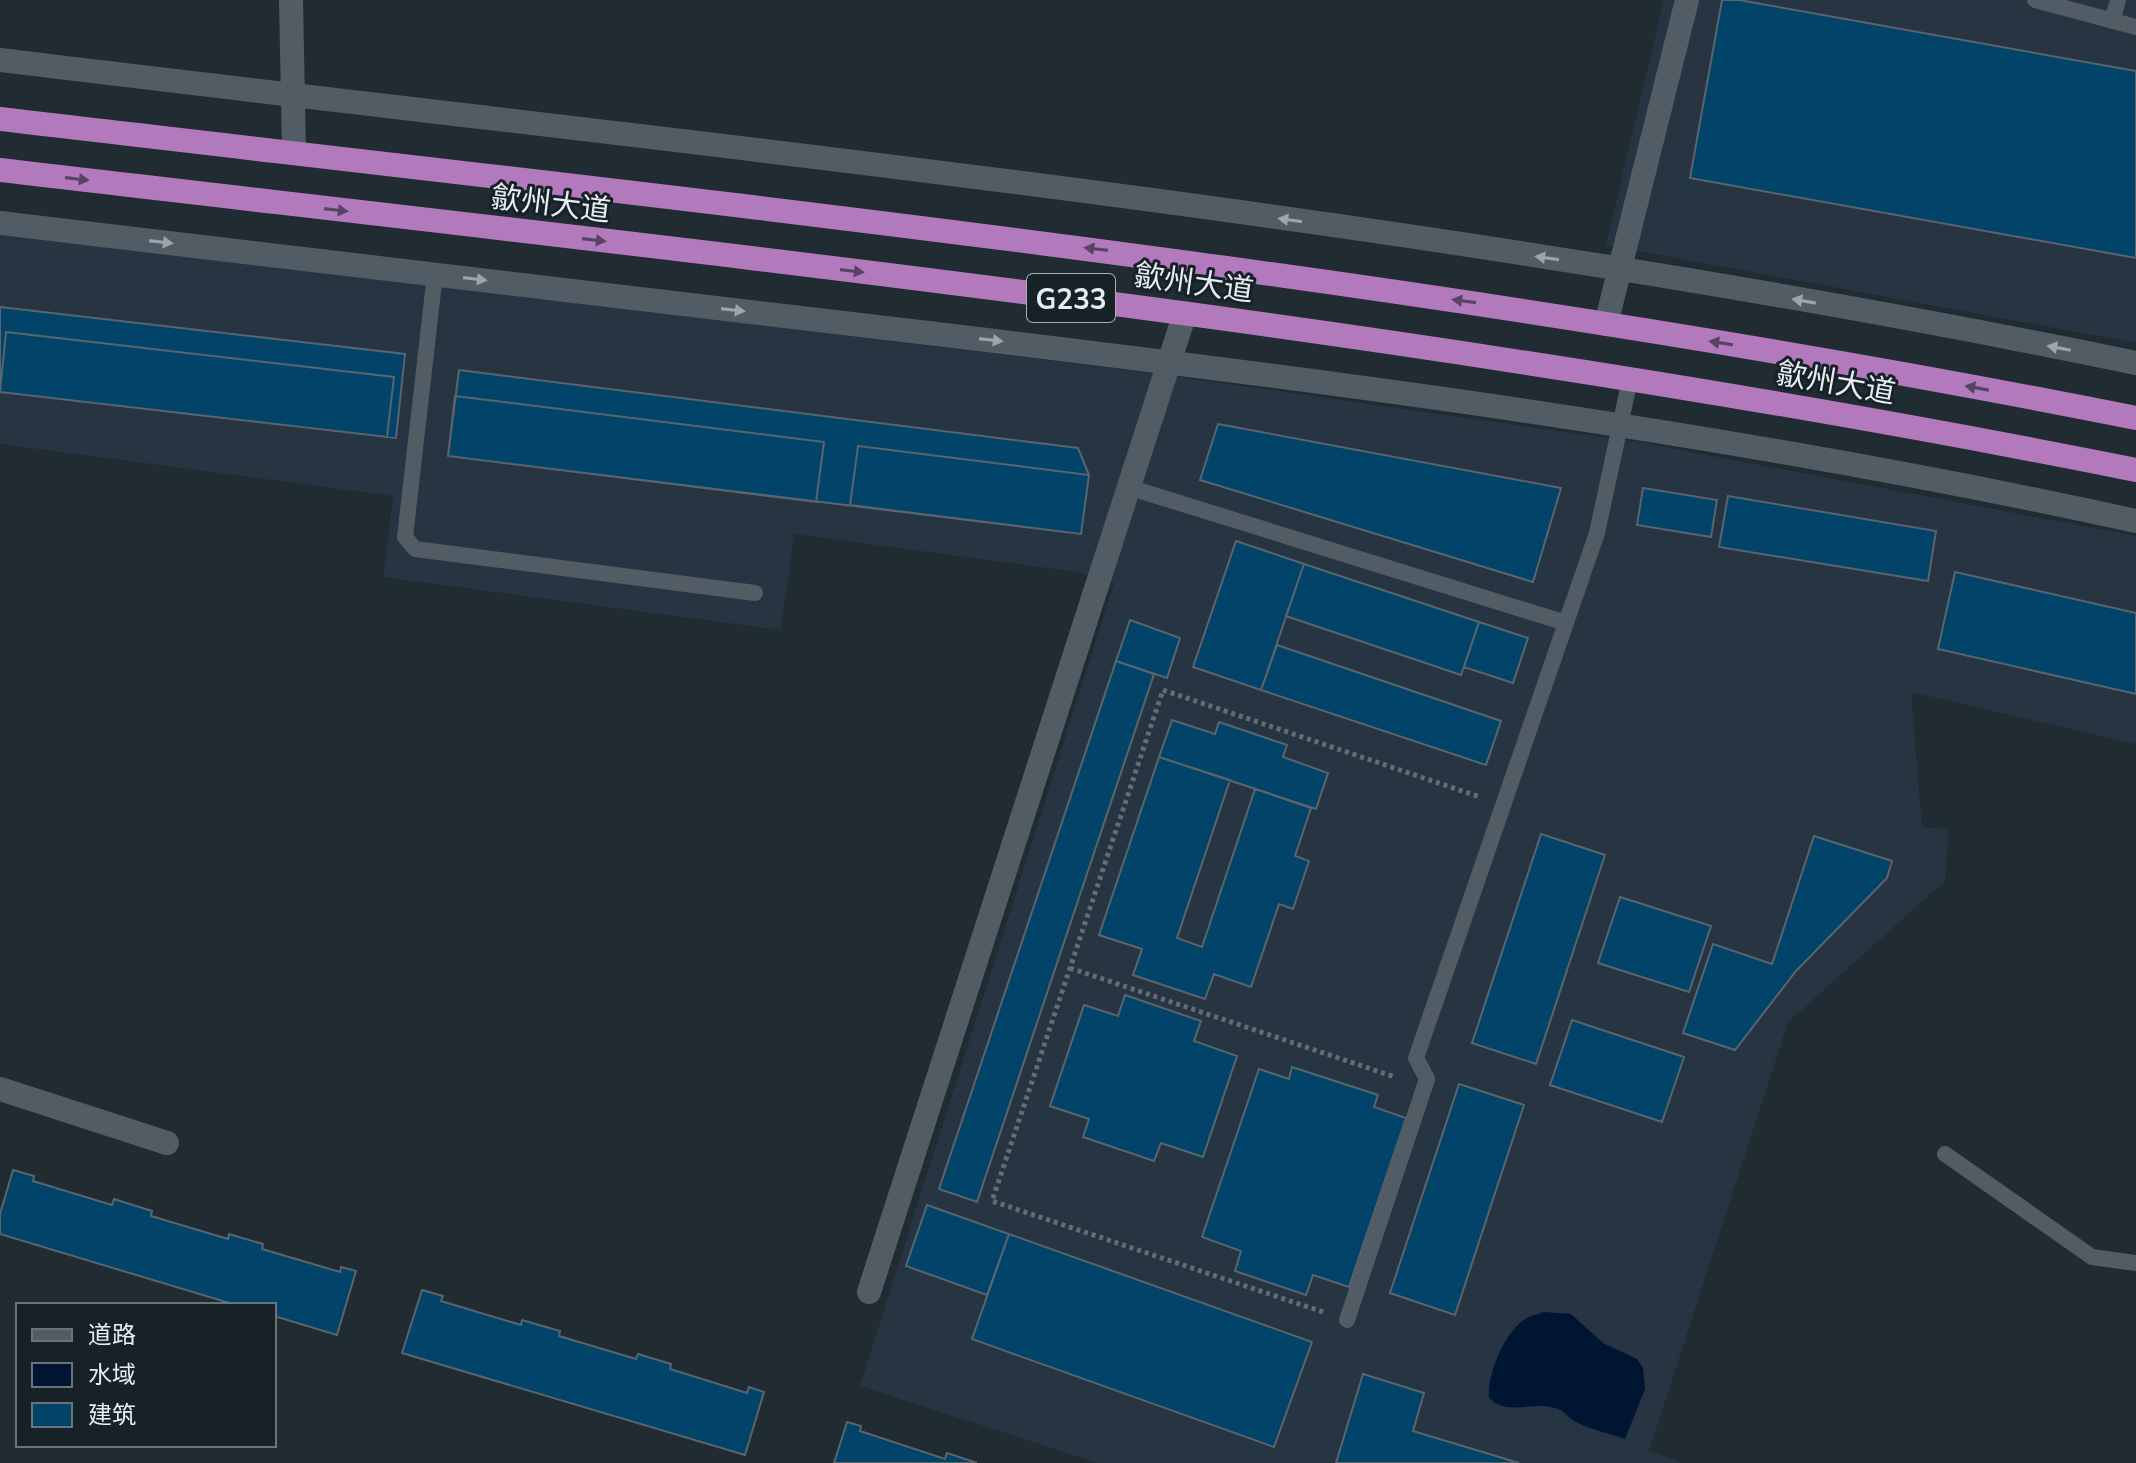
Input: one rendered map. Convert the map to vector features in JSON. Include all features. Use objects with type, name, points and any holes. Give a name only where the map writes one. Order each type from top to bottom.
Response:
[{"type":"highway","name":"歙州大道","points":[[0,119],[1219,265],[1782,352],[2136,418]]},
{"type":"highway","name":"歙州大道","points":[[0,170],[1185,313],[1474,354],[1788,405],[2136,470]]},
{"type":"street","points":[[291,0],[294,153]]},
{"type":"street","points":[[1606,324],[1687,0]]},
{"type":"street","points":[[0,60],[1260,215],[1843,307],[2136,363]]},
{"type":"street","points":[[0,223],[1169,361],[1867,465],[2136,521]]},
{"type":"street","points":[[869,1292],[1185,313]]},
{"type":"street","points":[[0,1089],[167,1143]]},
{"type":"lane","points":[[2035,0],[2136,27]]},
{"type":"lane","points":[[2112,21],[2118,0]]},
{"type":"lane","points":[[435,274],[405,537],[415,549],[755,593]]},
{"type":"lane","points":[[1347,1320],[1425,1087],[1427,1079],[1416,1058],[1597,533],[1630,379]]},
{"type":"lane","points":[[1128,487],[1566,623]]},
{"type":"lane","points":[[1945,1154],[2092,1257],[2136,1263]]},
{"type":"path","points":[[1347,1320],[992,1201],[1163,690],[1504,805]]},
{"type":"path","points":[[1070,968],[1425,1087]]},
{"type":"shaded area","points":[[1664,0],[2136,0],[2136,343],[1606,245]]},
{"type":"shaded area","points":[[0,233],[1130,370],[1644,443],[2136,536],[2136,744],[1911,692],[1922,827],[1949,829],[1945,881],[1788,1022],[1649,1451],[1683,1463],[1098,1463],[860,1386],[1114,584],[1078,572],[794,534],[781,630],[383,577],[393,496],[0,444]]},
{"type":"water","points":[[1544,1312],[1571,1314],[1603,1343],[1637,1359],[1643,1368],[1645,1389],[1625,1439],[1582,1425],[1555,1408],[1503,1406],[1489,1398],[1494,1368],[1508,1337],[1523,1320]]},
{"type":"building","points":[[1722,0],[1739,0],[2136,71],[2136,258],[1690,178]]},
{"type":"building","points":[[0,307],[405,354],[396,438],[0,392]]},
{"type":"building","points":[[6,332],[394,377],[387,437],[0,392]]},
{"type":"building","points":[[459,370],[1078,448],[1089,475],[1081,534],[448,456]]},
{"type":"building","points":[[455,396],[824,442],[816,502],[448,456]]},
{"type":"building","points":[[1218,424],[1561,488],[1533,582],[1200,480]]},
{"type":"building","points":[[858,446],[1089,475],[1081,534],[850,505]]},
{"type":"building","points":[[1643,488],[1717,500],[1711,537],[1637,525]]},
{"type":"building","points":[[1728,496],[1936,531],[1928,581],[1719,547]]},
{"type":"building","points":[[1236,541],[1304,564],[1261,690],[1193,667]]},
{"type":"building","points":[[1304,564],[1479,622],[1461,675],[1286,616]]},
{"type":"building","points":[[1955,572],[2136,613],[2136,694],[1938,649]]},
{"type":"building","points":[[1130,620],[1180,638],[1167,678],[1116,661]]},
{"type":"building","points":[[1479,622],[1528,638],[1513,683],[1464,667]]},
{"type":"building","points":[[1277,645],[1501,721],[1486,765],[1261,690]]},
{"type":"building","points":[[1116,661],[1154,674],[977,1202],[939,1189]]},
{"type":"building","points":[[1172,720],[1215,734],[1219,722],[1287,745],[1283,757],[1328,773],[1316,809],[1159,757]]},
{"type":"building","points":[[1159,757],[1230,780],[1177,938],[1202,947],[1255,789],[1311,808],[1295,856],[1309,861],[1293,909],[1279,904],[1251,987],[1214,974],[1205,999],[1133,975],[1142,949],[1099,935]]},
{"type":"building","points":[[1541,834],[1605,855],[1536,1064],[1472,1043]]},
{"type":"building","points":[[1814,836],[1892,861],[1887,878],[1796,971],[1735,1050],[1683,1033],[1713,944],[1772,964]]},
{"type":"building","points":[[1620,897],[1711,926],[1689,992],[1598,963]]},
{"type":"building","points":[[1125,995],[1201,1021],[1194,1041],[1237,1056],[1203,1157],[1161,1143],[1154,1161],[1083,1137],[1089,1119],[1050,1106],[1084,1005],[1118,1016]]},
{"type":"building","points":[[1572,1020],[1684,1057],[1662,1122],[1550,1085]]},
{"type":"building","points":[[1292,1067],[1378,1095],[1374,1107],[1406,1118],[1349,1287],[1313,1275],[1306,1295],[1235,1271],[1241,1251],[1202,1237],[1259,1069],[1289,1079]]},
{"type":"building","points":[[1459,1084],[1524,1105],[1455,1315],[1390,1293]]},
{"type":"building","points":[[13,1170],[34,1176],[33,1181],[112,1205],[114,1199],[152,1211],[151,1216],[228,1239],[229,1234],[263,1244],[262,1249],[340,1272],[341,1267],[356,1271],[337,1335],[276,1317],[276,1303],[229,1303],[0,1234],[0,1214]]},
{"type":"building","points":[[927,1205],[1009,1234],[987,1295],[906,1266]]},
{"type":"building","points":[[1009,1234],[1312,1342],[1274,1447],[972,1339]]},
{"type":"building","points":[[422,1290],[443,1296],[441,1301],[521,1325],[522,1320],[560,1331],[559,1336],[636,1359],[638,1354],[671,1364],[670,1369],[747,1393],[749,1387],[764,1392],[745,1455],[402,1353]]},
{"type":"building","points":[[1363,1374],[1424,1393],[1413,1431],[1519,1463],[1336,1463]]},
{"type":"building","points":[[847,1422],[861,1426],[860,1431],[945,1459],[947,1453],[977,1463],[834,1463]]}]
